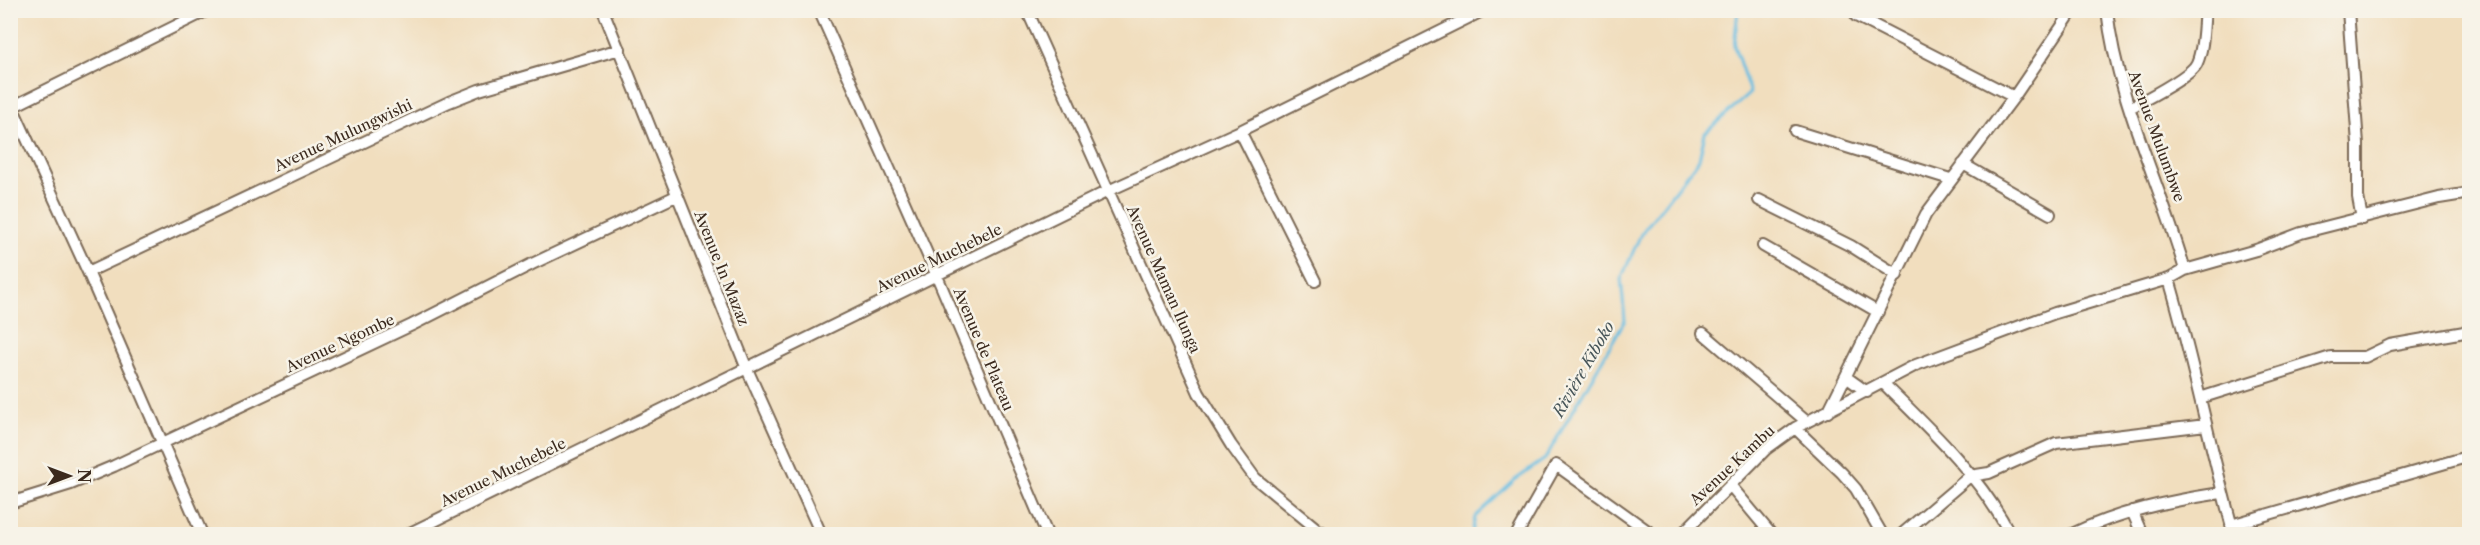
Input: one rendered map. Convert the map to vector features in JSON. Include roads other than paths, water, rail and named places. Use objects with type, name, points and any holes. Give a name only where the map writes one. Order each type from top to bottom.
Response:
[{"type":"street","points":[[202,534],[88,272],[11,105],[208,10]]},
{"type":"street","name":"Avenue In Mazaz","points":[[603,10],[747,369],[821,534]]},
{"type":"street","name":"Avenue de Plateau","points":[[819,10],[937,276],[1047,534]]},
{"type":"street","name":"Avenue Muchebele","points":[[408,534],[1108,191],[1240,131],[1484,10]]},
{"type":"street","points":[[1859,10],[1856,16],[2014,97]]},
{"type":"street","points":[[1828,412],[1926,214],[1950,179],[2014,97],[2073,10]]},
{"type":"street","name":"Avenue Mulumbwe","points":[[2107,10],[2118,73],[2170,219],[2185,270]]},
{"type":"street","points":[[2130,108],[2186,74],[2196,65],[2201,50],[2205,10]]},
{"type":"street","points":[[2348,10],[2358,144],[2358,197],[2362,219]]},
{"type":"street","name":"Avenue Maman Ilunga","points":[[1030,12],[1206,407],[1255,478],[1318,533]]},
{"type":"street","points":[[2469,29],[2469,48]]},
{"type":"street","name":"Avenue Mulungwishi","points":[[88,272],[449,102],[478,90],[620,50]]},
{"type":"street","points":[[1240,131],[1315,281]]},
{"type":"street","points":[[1795,131],[1950,179]]},
{"type":"street","points":[[1963,164],[2050,214]]},
{"type":"street","name":"Avenue Kambu","points":[[1682,534],[1766,449],[1795,428],[1884,384],[1916,365],[1995,334],[2169,279],[2185,270],[2256,250],[2301,233],[2439,198],[2469,193]]},
{"type":"street","name":"Avenue Ngombe","points":[[10,503],[71,484],[163,442],[412,326],[531,264],[676,196]]},
{"type":"street","points":[[1759,200],[1851,246],[1897,275]]},
{"type":"street","points":[[1763,246],[1878,312]]},
{"type":"street","points":[[2169,279],[2186,337],[2232,530],[2469,456]]},
{"type":"street","points":[[2200,398],[2331,357],[2366,357],[2390,345],[2469,331]]},
{"type":"street","points":[[1702,333],[1807,422]]},
{"type":"street","points":[[1846,377],[1867,392]]},
{"type":"street","points":[[1884,384],[1942,442],[1970,476],[2010,534]]},
{"type":"street","points":[[1902,534],[1970,476],[1989,473],[2056,443],[2206,425]]},
{"type":"street","points":[[1795,428],[1849,481],[1882,534]]},
{"type":"street","points":[[1517,534],[1556,465],[1652,534]]},
{"type":"street","points":[[1730,485],[1771,534]]},
{"type":"street","points":[[2072,534],[2103,519],[2132,511],[2222,493]]},
{"type":"street","points":[[2132,511],[2142,534]]},
{"type":"waterway","name":"Rivière Kiboko","points":[[1472,534],[1475,517],[1515,480],[1545,459],[1625,320],[1621,279],[1641,234],[1699,159],[1705,133],[1750,93],[1734,46],[1738,10]]}]
